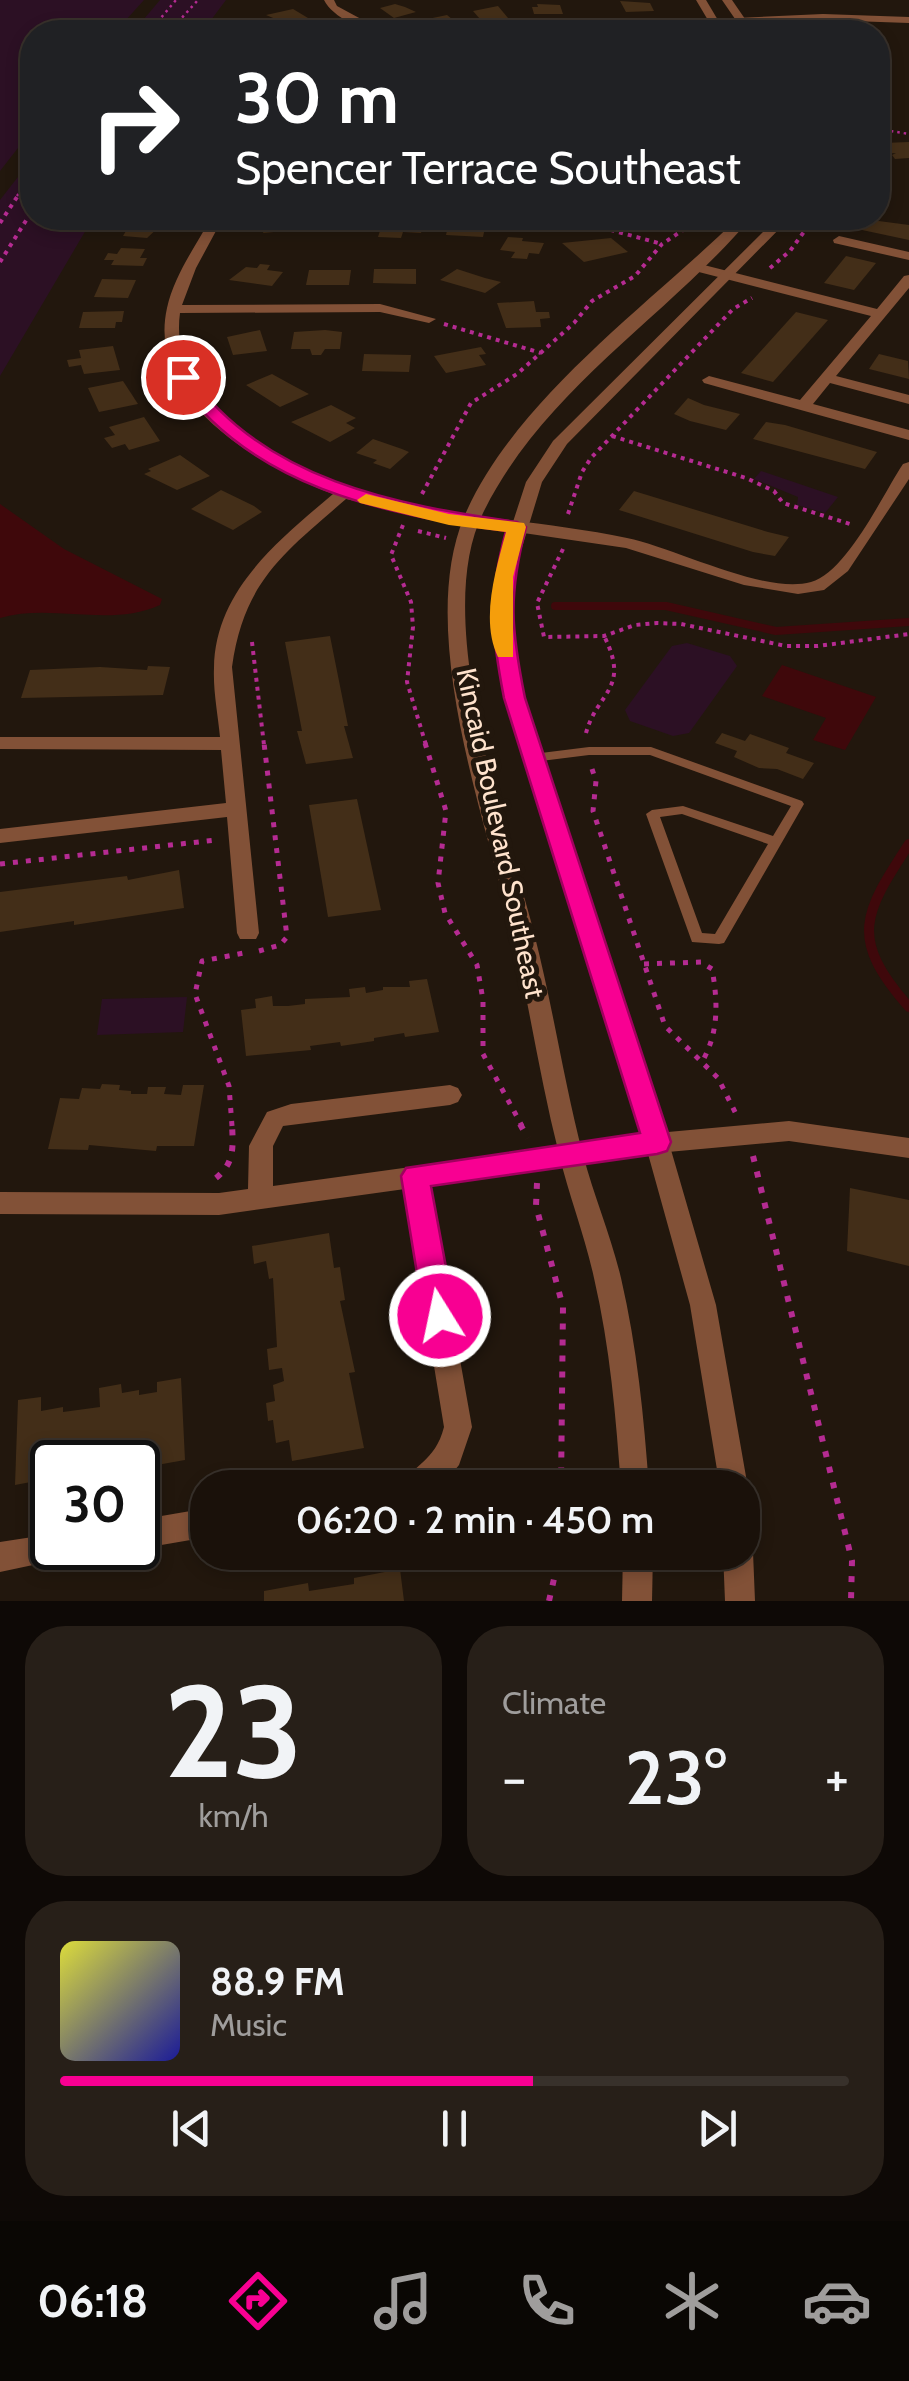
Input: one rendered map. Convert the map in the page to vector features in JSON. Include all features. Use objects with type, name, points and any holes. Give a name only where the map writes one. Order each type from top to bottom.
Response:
[{"type":"street","points":[[329,0],[333,8],[356,20]]},
{"type":"street","points":[[762,20],[909,20]]},
{"type":"street","points":[[211,230],[174,309],[172,336],[177,363],[192,391],[214,418],[266,456],[346,492],[418,513],[631,544],[766,585],[799,589],[815,587],[836,574],[909,467]]},
{"type":"street","name":"Kincaid Boulevard Southeast","points":[[633,1470],[622,1361],[600,1250],[571,1156],[534,978],[468,705],[456,608],[470,521],[500,463],[521,436],[732,230]]},
{"type":"street","name":"Kincaid Boulevard Southeast","points":[[731,1470],[702,1305],[657,1142],[515,698],[501,632],[504,577],[534,482],[561,442],[772,230]]},
{"type":"street","points":[[840,240],[909,256]]},
{"type":"street","points":[[696,266],[880,314]]},
{"type":"street","points":[[803,406],[908,281]]},
{"type":"street","points":[[174,309],[380,308],[429,319]]},
{"type":"street","points":[[826,378],[909,400]]},
{"type":"street","points":[[710,380],[909,435]]},
{"type":"street","points":[[248,933],[223,668],[225,640],[234,610],[268,560],[346,492]]},
{"type":"street","points":[[0,743],[230,744]]},
{"type":"street","points":[[0,836],[236,808]]},
{"type":"street","points":[[260,1198],[262,1146],[275,1120],[291,1114],[450,1094]]},
{"type":"street","points":[[0,1203],[219,1204],[657,1142],[790,1131],[909,1148]]},
{"type":"street","points":[[416,1176],[458,1427],[454,1452],[440,1470]]},
{"type":"street","points":[[160,1530],[190,1525]]},
{"type":"street","points":[[0,1557],[30,1552]]},
{"type":"street","points":[[636,1601],[637,1570]]},
{"type":"street","points":[[739,1570],[740,1601]]},
{"type":"lane","points":[[533,758],[629,749],[670,756],[798,804],[776,842],[719,940],[698,938],[652,814],[683,810],[776,842]]},
{"type":"path","points":[[159,20],[176,0]]},
{"type":"path","points":[[180,20],[198,0]]},
{"type":"path","points":[[0,223],[20,192]]},
{"type":"path","points":[[0,262],[20,230]]},
{"type":"path","points":[[611,230],[662,244]]},
{"type":"path","points":[[805,230],[790,251],[763,274],[752,298],[732,309],[582,472],[563,534],[563,551],[538,603],[544,638],[604,636],[635,625],[657,623],[786,646],[818,646],[909,634]]},
{"type":"path","points":[[429,319],[541,354]]},
{"type":"path","points":[[612,436],[746,478],[774,491],[783,503],[867,530]]},
{"type":"path","points":[[388,522],[433,536]]},
{"type":"path","points":[[211,1181],[225,1171],[234,1153],[230,1086],[195,994],[198,971],[202,962],[212,956],[268,950],[287,937],[251,632]]},
{"type":"path","points":[[0,864],[239,837]]},
{"type":"path","points":[[644,964],[701,962],[712,969],[718,997],[715,1034],[702,1062]]},
{"type":"path","points":[[549,1601],[556,1570]]},
{"type":"shaded area","points":[[0,0],[144,0],[126,20],[20,20],[20,145],[0,171]]},
{"type":"shaded area","points":[[160,0],[226,0],[211,20],[143,20]]},
{"type":"shaded area","points":[[20,174],[20,230],[86,230],[0,376],[0,200]]},
{"type":"shaded area","points":[[761,471],[838,497],[825,513],[797,505],[798,497],[754,479]]},
{"type":"shaded area","points":[[0,504],[64,549],[162,599],[160,605],[121,615],[40,613],[0,618]]},
{"type":"shaded area","points":[[687,643],[730,656],[737,666],[689,733],[673,736],[630,721],[625,710],[672,646]]},
{"type":"shaded area","points":[[782,665],[876,697],[845,750],[813,740],[826,718],[762,696]]},
{"type":"shaded area","points":[[187,997],[183,1032],[97,1035],[102,999]]},
{"type":"building","points":[[620,1],[650,3],[654,11],[626,12]]},
{"type":"building","points":[[395,4],[416,12],[394,18],[380,8]]},
{"type":"building","points":[[537,4],[560,5],[563,14],[534,14],[532,7],[538,7]]},
{"type":"building","points":[[498,6],[508,18],[480,19],[473,11]]},
{"type":"building","points":[[293,9],[308,18],[278,20],[266,15]]},
{"type":"building","points":[[447,15],[453,20],[423,20]]},
{"type":"building","points":[[909,142],[909,158],[895,159],[892,155],[896,153],[890,153],[890,143]]},
{"type":"building","points":[[890,222],[909,225],[909,240],[862,230],[890,230]]},
{"type":"building","points":[[127,230],[156,230],[147,238],[123,236]]},
{"type":"building","points":[[380,230],[422,230],[403,232],[401,238],[378,237]]},
{"type":"building","points":[[447,230],[484,230],[483,237],[446,235]]},
{"type":"building","points":[[508,237],[544,243],[539,254],[529,253],[527,259],[511,258],[515,252],[500,250]]},
{"type":"building","points":[[611,238],[628,252],[584,262],[562,243]]},
{"type":"building","points":[[121,248],[145,249],[140,258],[147,258],[143,266],[111,265],[114,260],[104,260],[108,253],[117,254]]},
{"type":"building","points":[[846,256],[876,263],[854,290],[824,283]]},
{"type":"building","points":[[260,264],[270,265],[267,270],[283,272],[272,286],[229,280],[246,267],[257,268]]},
{"type":"building","points":[[374,269],[416,269],[416,284],[373,283]]},
{"type":"building","points":[[457,269],[501,282],[485,293],[440,280]]},
{"type":"building","points":[[309,270],[351,270],[349,285],[306,285]]},
{"type":"building","points":[[102,279],[136,280],[128,298],[94,297]]},
{"type":"building","points":[[534,301],[536,312],[549,312],[550,318],[540,319],[541,327],[506,328],[497,303]]},
{"type":"building","points":[[124,311],[122,322],[116,322],[115,328],[79,328],[83,312]]},
{"type":"building","points":[[796,312],[828,320],[773,382],[741,373]]},
{"type":"building","points":[[260,330],[267,351],[233,355],[227,337]]},
{"type":"building","points":[[294,332],[342,332],[340,349],[325,349],[321,355],[312,355],[310,349],[291,349]]},
{"type":"building","points":[[113,346],[120,370],[84,374],[81,365],[69,367],[67,360],[81,358],[79,350]]},
{"type":"building","points":[[481,347],[486,354],[479,355],[486,365],[446,373],[434,356]]},
{"type":"building","points":[[364,354],[411,355],[409,372],[362,371]]},
{"type":"building","points":[[879,354],[908,361],[909,379],[869,369]]},
{"type":"building","points":[[272,374],[309,394],[280,407],[246,385]]},
{"type":"building","points":[[123,381],[138,404],[99,412],[88,388]]},
{"type":"building","points":[[688,398],[740,414],[726,430],[690,421],[674,414]]},
{"type":"building","points":[[331,405],[356,418],[346,423],[355,428],[330,442],[291,422]]},
{"type":"building","points":[[144,417],[160,441],[129,450],[125,444],[112,448],[104,438],[115,435],[109,427]]},
{"type":"building","points":[[766,422],[877,452],[865,469],[753,439]]},
{"type":"building","points":[[373,439],[409,452],[390,469],[373,463],[377,460],[356,453]]},
{"type":"building","points":[[180,455],[210,476],[177,490],[144,474],[151,471],[148,469]]},
{"type":"building","points":[[221,490],[262,512],[233,530],[191,509]]},
{"type":"building","points":[[634,491],[789,537],[775,556],[753,552],[619,510]]},
{"type":"building","points":[[330,636],[353,758],[306,764],[297,731],[302,731],[285,642]]},
{"type":"building","points":[[148,666],[170,667],[163,695],[21,698],[30,670],[147,670]]},
{"type":"building","points":[[722,733],[745,741],[750,734],[789,748],[786,753],[814,763],[803,779],[777,769],[759,768],[734,757],[737,751],[715,743]]},
{"type":"building","points":[[357,799],[381,910],[328,917],[309,805]]},
{"type":"building","points":[[179,870],[184,908],[0,932],[0,892],[127,876],[128,880]]},
{"type":"building","points":[[427,979],[439,1032],[405,1037],[404,1033],[341,1046],[340,1042],[310,1046],[311,1050],[246,1056],[241,1010],[256,1008],[255,999],[272,996],[273,1006],[288,1006],[305,1004],[305,999],[350,997],[349,989],[365,987],[366,993],[383,987],[410,987],[409,981]]},
{"type":"building","points":[[102,1084],[120,1085],[119,1090],[131,1094],[147,1094],[148,1087],[166,1087],[164,1094],[181,1095],[183,1085],[204,1085],[194,1146],[157,1146],[156,1151],[89,1145],[88,1150],[48,1149],[60,1098],[79,1099],[82,1088],[100,1089]]},
{"type":"building","points":[[850,1188],[909,1200],[909,1266],[847,1251]]},
{"type":"building","points":[[329,1233],[334,1268],[340,1267],[345,1300],[340,1301],[355,1372],[349,1373],[364,1448],[292,1461],[289,1440],[276,1443],[273,1420],[268,1421],[266,1403],[275,1401],[273,1385],[284,1381],[282,1368],[269,1370],[267,1349],[277,1347],[273,1278],[269,1279],[266,1261],[254,1264],[252,1246]]},
{"type":"building","points":[[181,1378],[185,1460],[160,1464],[160,1440],[30,1440],[30,1482],[15,1485],[18,1400],[41,1397],[41,1411],[63,1407],[63,1412],[100,1407],[99,1388],[121,1384],[122,1393],[139,1390],[139,1395],[157,1392],[157,1382]]},
{"type":"building","points":[[400,1570],[404,1601],[264,1601],[264,1591],[308,1583],[309,1591],[354,1584],[354,1578]]},
{"type":"waterway","points":[[555,606],[666,606],[776,631],[909,622]]},
{"type":"waterway","points":[[909,844],[881,889],[869,926],[877,962],[909,1007]]},
{"type":"slow traffic","points":[[366,500],[449,519],[517,527],[504,577],[501,632],[505,652]]},
{"type":"route","points":[[183,377],[214,418],[246,444],[286,468],[361,498],[418,513],[517,527],[504,577],[501,632],[515,698],[657,1142],[416,1176],[440,1316]]}]
